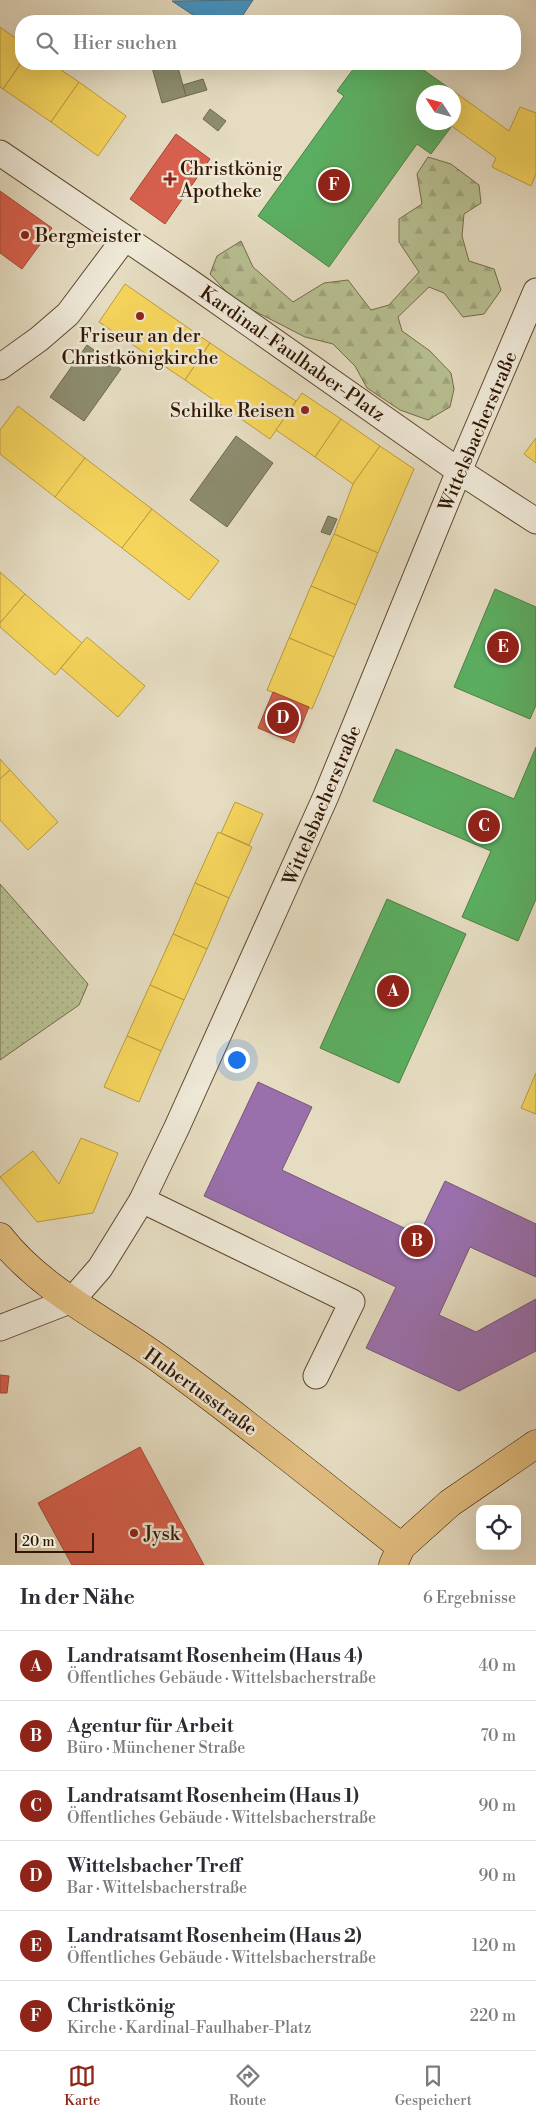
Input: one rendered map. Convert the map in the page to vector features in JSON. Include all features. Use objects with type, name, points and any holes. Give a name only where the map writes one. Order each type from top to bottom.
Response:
[{"type":"main road","name":"Hubertusstraße","points":[[0,1237],[24,1264],[72,1300],[178,1372],[397,1556]]},
{"type":"main road","points":[[397,1556],[450,1503],[536,1444]]},
{"type":"street","name":"Kardinal-Faulhaber-Platz","points":[[0,153],[190,282],[459,471],[536,521]]},
{"type":"street","points":[[0,367],[39,340],[68,314],[125,238]]},
{"type":"street","name":"Wittelsbacherstraße","points":[[72,1300],[100,1268],[142,1200],[178,1127],[326,796],[459,471],[536,292]]},
{"type":"street","points":[[142,1200],[352,1302],[316,1376]]},
{"type":"street","points":[[0,1328],[72,1300]]},
{"type":"green space","points":[[428,157],[451,164],[479,185],[481,203],[464,214],[462,236],[469,261],[494,269],[501,290],[484,314],[463,317],[444,293],[429,287],[398,317],[402,331],[430,351],[451,373],[454,389],[450,407],[428,420],[400,410],[367,388],[355,366],[333,344],[305,337],[235,301],[210,274],[217,256],[241,241],[253,267],[293,302],[324,283],[348,280],[371,310],[389,305],[419,272],[399,242],[399,219],[422,204],[417,174]]},
{"type":"green space","points":[[0,884],[88,984],[79,1005],[0,1060]]},
{"type":"building: Wohnen","points":[[0,27],[15,38],[16,70],[3,89],[0,87]]},
{"type":"building: Wohnen","points":[[16,70],[61,70],[79,82],[51,122],[3,89]]},
{"type":"building: Wohnen","points":[[79,82],[126,116],[98,156],[51,122]]},
{"type":"building: Wohnen","points":[[461,97],[509,131],[520,107],[536,113],[536,174],[531,186],[492,167],[496,158],[457,130],[461,130]]},
{"type":"building: Wohnen","points":[[125,284],[210,343],[185,380],[99,322]]},
{"type":"building: Wohnen","points":[[210,343],[296,401],[270,439],[185,380]]},
{"type":"building: Wohnen","points":[[302,393],[341,419],[315,457],[276,430]]},
{"type":"building: Wohnen","points":[[18,406],[85,458],[55,497],[0,454],[0,430]]},
{"type":"building: Wohnen","points":[[341,419],[380,446],[353,484],[315,457]]},
{"type":"building: Wohnen","points":[[536,438],[536,463],[524,454]]},
{"type":"building: Wohnen","points":[[380,446],[414,469],[378,553],[334,534],[353,484]]},
{"type":"building: Wohnen","points":[[85,458],[152,509],[122,548],[55,497]]},
{"type":"building: Wohnen","points":[[152,509],[219,561],[189,600],[122,548]]},
{"type":"building: Wohnen","points":[[334,534],[378,553],[356,605],[311,586]]},
{"type":"building: Wohnen","points":[[0,572],[25,594],[0,623]]},
{"type":"building: Wohnen","points":[[311,586],[356,605],[334,657],[289,638]]},
{"type":"building: Wohnen","points":[[25,594],[82,643],[55,675],[0,627],[0,623]]},
{"type":"building: Wohnen","points":[[87,637],[145,686],[118,717],[61,668]]},
{"type":"building: Wohnen","points":[[289,638],[334,657],[312,709],[267,690]]},
{"type":"building: Wohnen","points":[[0,759],[10,770],[0,779]]},
{"type":"building: Wohnen","points":[[10,770],[58,822],[28,850],[0,820],[0,779]]},
{"type":"building: Wohnen","points":[[235,802],[263,814],[249,845],[221,833]]},
{"type":"building: Wohnen","points":[[218,832],[252,847],[229,898],[195,883]]},
{"type":"building: Wohnen","points":[[195,883],[229,898],[207,949],[173,934]]},
{"type":"building: Wohnen","points":[[173,934],[207,949],[184,1000],[150,985]]},
{"type":"building: Wohnen","points":[[150,985],[184,1000],[161,1051],[127,1036]]},
{"type":"building: Wohnen","points":[[127,1036],[161,1051],[139,1102],[104,1087]]},
{"type":"building: Wohnen","points":[[536,1073],[536,1114],[521,1108]]},
{"type":"building: Wohnen","points":[[81,1138],[118,1153],[93,1213],[37,1222],[0,1177],[33,1151],[59,1184]]},
{"type":"building: Handel","name":"Christkönig Apotheke","points":[[176,134],[210,159],[165,224],[130,199]]},
{"type":"building: Handel","points":[[0,191],[52,228],[22,269],[0,253]]},
{"type":"building: Handel","points":[[273,692],[309,707],[294,743],[258,728]]},
{"type":"building: Handel","points":[[0,1375],[9,1376],[7,1393],[0,1393]]},
{"type":"building: Handel","points":[[140,1447],[204,1565],[72,1565],[38,1503]]},
{"type":"building: Büros","points":[[258,1082],[312,1107],[282,1170],[419,1235],[445,1181],[536,1224],[536,1277],[470,1247],[439,1315],[476,1332],[536,1299],[536,1351],[459,1391],[366,1348],[396,1287],[204,1196]]},
{"type":"building: Schulen","points":[[253,0],[243,15],[193,15],[172,1]]},
{"type":"building: Öffentlich","points":[[353,70],[423,70],[445,85],[416,85],[416,130],[449,130],[431,154],[417,144],[329,267],[258,216],[344,96],[337,91]]},
{"type":"building: Öffentlich","points":[[495,589],[536,607],[536,705],[530,719],[454,687]]},
{"type":"building: Öffentlich","points":[[536,747],[536,899],[518,941],[462,917],[491,851],[373,801],[396,749],[514,799]]},
{"type":"building: Öffentlich","points":[[387,899],[466,934],[399,1083],[320,1048]]},
{"type":"building: Industrie","points":[[153,70],[179,70],[186,96],[162,103]]},
{"type":"building: Industrie","points":[[203,79],[207,90],[186,96],[183,85]]},
{"type":"building: Industrie","points":[[210,109],[226,121],[218,131],[203,119]]},
{"type":"building: Industrie","points":[[87,345],[121,369],[84,421],[50,397]]},
{"type":"building: Industrie","points":[[236,436],[273,463],[227,527],[190,500]]},
{"type":"building: Industrie","points":[[328,516],[337,519],[330,535],[321,532]]},
{"type":"place","name":"Christkönig Apotheke","points":[[170,179]]},
{"type":"place","name":"Christkönig","points":[[334,185]]},
{"type":"place","name":"Bergmeister","points":[[25,235]]},
{"type":"place","name":"Friseur an der Christkönigkirche","points":[[140,316]]},
{"type":"place","name":"Schilke Reisen","points":[[305,410]]},
{"type":"place","name":"Landratsamt Rosenheim (Haus 2)","points":[[503,647]]},
{"type":"place","name":"Wittelsbacher Treff","points":[[283,718]]},
{"type":"place","name":"Landratsamt Rosenheim (Haus 1)","points":[[484,826]]},
{"type":"place","name":"Landratsamt Rosenheim (Haus 4)","points":[[393,991]]},
{"type":"place","name":"Agentur für Arbeit","points":[[417,1241]]},
{"type":"place","name":"Jysk","points":[[134,1533]]}]
